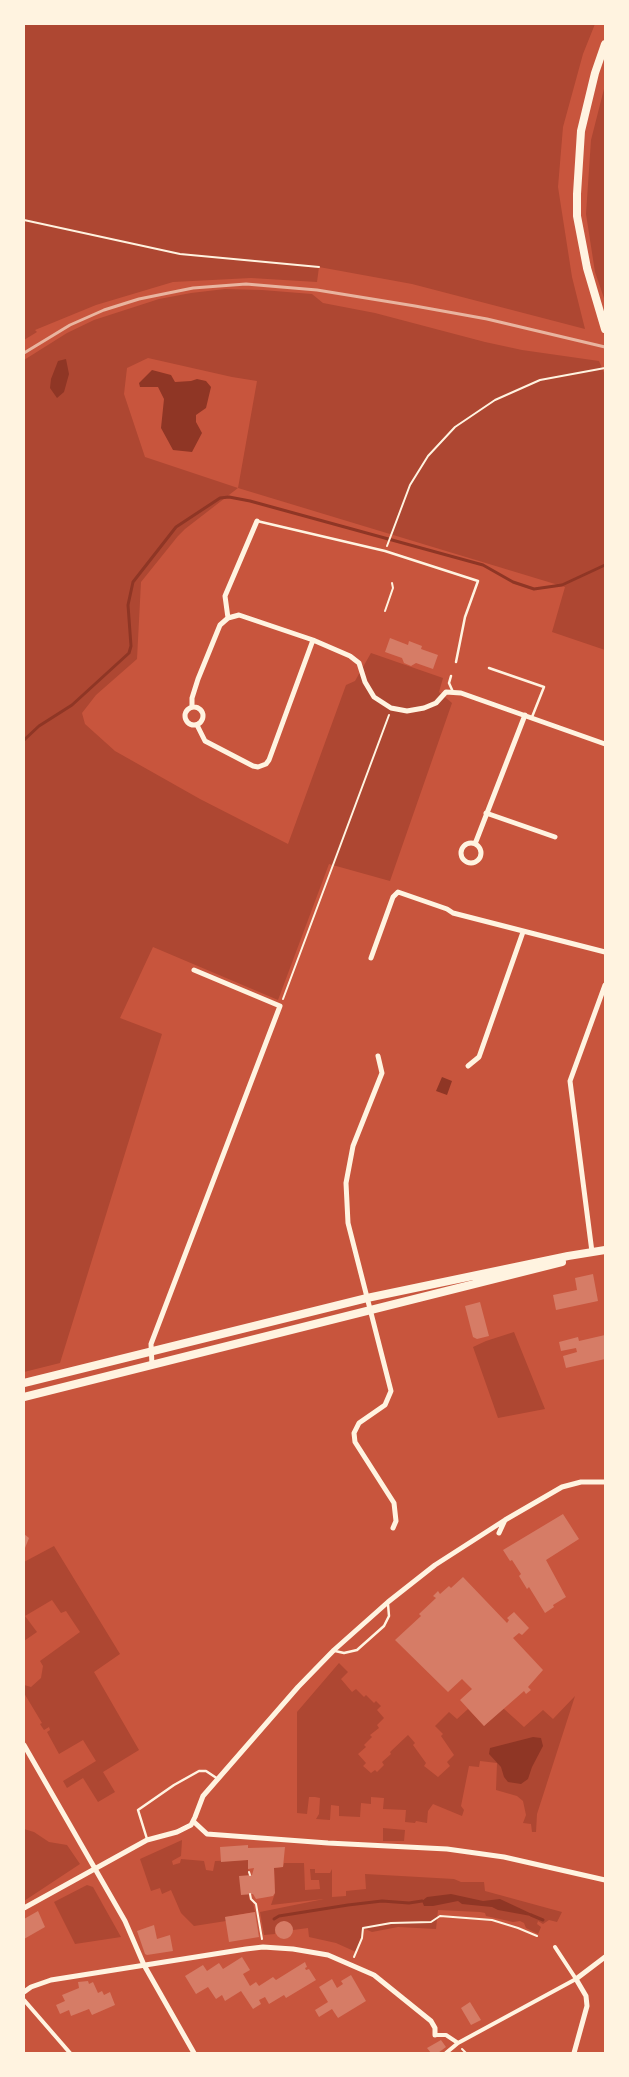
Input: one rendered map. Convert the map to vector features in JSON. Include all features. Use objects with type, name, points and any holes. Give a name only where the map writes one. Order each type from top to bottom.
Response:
[{"type":"main road","points":[[605,44],[586,108],[579,151],[577,216],[587,268],[605,329]]},
{"type":"main road","points":[[24,1383],[151,1350],[368,1298],[605,1250]]},
{"type":"main road","points":[[24,1397],[570,1260],[592,1252]]},
{"type":"street","points":[[228,618],[225,596],[257,522]]},
{"type":"street","points":[[192,707],[192,698],[198,679],[220,625],[228,618],[239,615],[313,640],[350,656],[358,663],[365,682],[374,697],[391,708],[407,711],[424,708],[436,703],[446,692],[461,693],[605,744]]},
{"type":"street","points":[[197,725],[202,720],[202,712],[197,707],[192,707],[186,710],[184,716],[188,723],[197,725],[205,740],[253,766],[258,767],[266,764],[313,640]]},
{"type":"street","points":[[475,844],[525,715]]},
{"type":"street","points":[[486,813],[555,837]]},
{"type":"street","points":[[371,958],[393,897],[398,892],[447,909],[453,914],[605,952]]},
{"type":"street","points":[[468,1066],[479,1057],[523,932]]},
{"type":"street","points":[[152,1365],[151,1344],[280,1006],[194,970]]},
{"type":"street","points":[[592,1252],[570,1081],[605,985]]},
{"type":"street","points":[[378,1056],[382,1072],[353,1146],[346,1183],[348,1223],[372,1310],[391,1391],[385,1405],[359,1423],[354,1433],[355,1442],[394,1504],[396,1521],[393,1528]]},
{"type":"street","points":[[24,1908],[147,1840],[182,1830],[194,1821],[201,1799],[298,1688],[334,1650],[388,1602],[435,1565],[505,1520],[568,1485],[587,1481],[605,1482]]},
{"type":"street","points":[[499,1533],[505,1520]]},
{"type":"street","points":[[457,1550],[466,1554]]},
{"type":"street","points":[[24,1745],[125,1920],[144,1965],[194,2053]]},
{"type":"street","points":[[194,1821],[207,1834],[328,1843],[431,1847],[492,1855],[605,1880]]},
{"type":"street","points":[[555,1947],[586,1996],[587,2006],[574,2053]]},
{"type":"street","points":[[24,1992],[31,1987],[51,1980],[263,1948],[293,1948],[328,1955],[374,1975],[433,2023],[435,2035],[446,2035],[458,2043]]},
{"type":"street","points":[[446,2053],[458,2043],[576,1979],[605,1957]]},
{"type":"street","points":[[24,2000],[70,2053]]},
{"type":"lane","points":[[257,522],[385,551],[478,581],[465,617],[456,662]]},
{"type":"lane","points":[[489,668],[544,687],[532,717]]},
{"type":"lane","points":[[450,676],[449,683],[453,692]]},
{"type":"lane","points":[[334,1650],[344,1653],[357,1650],[384,1626],[389,1616],[388,1602]]},
{"type":"lane","points":[[147,1840],[138,1810],[174,1785],[199,1771],[206,1771],[218,1779]]},
{"type":"path","points":[[24,220],[180,254],[319,267]]},
{"type":"path","points":[[388,544],[410,485],[428,456],[455,428],[495,400],[540,380],[605,368]]},
{"type":"path","points":[[385,611],[393,588],[392,583]]},
{"type":"path","points":[[280,1006],[391,708]]},
{"type":"path","points":[[250,1894],[251,1899],[256,1904],[263,1948]]},
{"type":"path","points":[[351,1964],[362,1938],[363,1928],[380,1925],[431,1922],[440,1916],[472,1917],[518,1928],[537,1936]]},
{"type":"shaded area","points":[[24,24],[595,24],[583,54],[563,127],[558,187],[572,277],[585,329],[412,284],[319,267],[317,282],[251,278],[173,282],[96,305],[35,330],[37,332],[24,340]]},
{"type":"shaded area","points":[[605,85],[605,301],[595,272],[586,214],[591,140]]},
{"type":"shaded area","points":[[225,289],[312,294],[323,303],[375,313],[485,342],[522,350],[599,361],[605,375],[605,650],[552,632],[565,587],[238,488],[178,536],[141,582],[137,659],[96,695],[82,713],[85,724],[115,751],[200,799],[288,844],[346,685],[355,681],[371,653],[443,678],[439,692],[452,703],[390,881],[329,864],[278,1000],[153,947],[120,1018],[162,1034],[60,1363],[24,1372],[24,360],[67,333],[94,320],[159,299]],"holes":[[[148,358],[257,381],[238,488],[145,457],[124,394],[127,368]]]},
{"type":"shaded area","points":[[66,359],[69,374],[64,392],[57,398],[50,388],[51,379],[58,361]]},
{"type":"shaded area","points":[[152,370],[171,375],[175,382],[197,379],[206,381],[211,387],[206,408],[196,415],[196,422],[202,433],[192,452],[173,450],[161,428],[164,399],[158,387],[140,387],[139,383]]},
{"type":"shaded area","points":[[442,1077],[452,1081],[447,1095],[436,1091]]},
{"type":"shaded area","points":[[514,1332],[545,1409],[498,1418],[473,1347]]},
{"type":"shaded area","points":[[54,1546],[120,1654],[94,1672],[139,1750],[103,1772],[115,1792],[98,1802],[83,1778],[67,1788],[63,1781],[96,1761],[83,1740],[59,1754],[47,1732],[50,1730],[49,1727],[44,1730],[40,1724],[42,1723],[24,1693],[24,1685],[31,1687],[41,1678],[43,1666],[40,1661],[80,1632],[66,1611],[61,1613],[52,1600],[25,1616],[37,1632],[24,1641],[24,1562]]},
{"type":"shaded area","points":[[339,1663],[348,1672],[341,1679],[352,1692],[356,1689],[364,1697],[366,1695],[374,1703],[376,1701],[381,1706],[377,1710],[384,1718],[377,1725],[379,1728],[370,1735],[372,1737],[364,1745],[366,1747],[358,1754],[366,1763],[363,1766],[371,1773],[375,1770],[377,1772],[384,1765],[382,1762],[391,1754],[390,1752],[408,1735],[415,1743],[413,1745],[426,1763],[424,1766],[438,1777],[450,1766],[447,1762],[454,1755],[441,1736],[443,1734],[435,1726],[449,1712],[457,1719],[468,1709],[484,1726],[503,1708],[524,1727],[543,1710],[553,1719],[575,1696],[537,1814],[536,1832],[532,1832],[531,1824],[523,1823],[526,1815],[523,1801],[517,1796],[496,1790],[497,1763],[480,1761],[479,1767],[469,1766],[461,1806],[464,1810],[462,1816],[433,1804],[428,1811],[427,1823],[405,1822],[406,1810],[383,1809],[384,1798],[371,1797],[371,1804],[361,1803],[360,1817],[339,1816],[339,1806],[331,1805],[330,1820],[316,1819],[319,1814],[320,1798],[315,1797],[309,1797],[307,1814],[297,1813],[297,1712]]},
{"type":"shaded area","points":[[533,1737],[541,1738],[543,1746],[528,1779],[521,1784],[508,1782],[504,1777],[501,1767],[489,1754],[490,1748]]},
{"type":"shaded area","points":[[383,1828],[405,1830],[404,1841],[383,1841]]},
{"type":"shaded area","points":[[24,1829],[34,1832],[49,1842],[67,1845],[80,1864],[24,1901]]},
{"type":"shaded area","points":[[182,1840],[181,1856],[172,1861],[173,1865],[180,1863],[181,1859],[204,1861],[206,1870],[213,1871],[215,1861],[248,1860],[249,1899],[253,1903],[255,1912],[225,1917],[226,1921],[194,1926],[181,1913],[171,1890],[162,1894],[160,1888],[151,1891],[140,1859]]},
{"type":"shaded area","points":[[284,1863],[304,1863],[305,1890],[320,1889],[319,1880],[311,1880],[310,1869],[315,1869],[315,1873],[330,1873],[332,1869],[332,1897],[346,1896],[346,1891],[366,1889],[365,1874],[454,1879],[461,1882],[484,1882],[485,1891],[562,1912],[557,1922],[549,1920],[543,1924],[538,1921],[537,1924],[541,1927],[538,1934],[526,1928],[524,1923],[520,1921],[513,1922],[486,1916],[485,1913],[480,1912],[438,1910],[436,1929],[398,1927],[372,1932],[363,1928],[362,1938],[356,1952],[336,1943],[309,1937],[308,1928],[293,1930],[291,1924],[285,1921],[276,1925],[275,1934],[264,1935],[260,1912],[324,1899],[271,1905],[275,1893],[274,1868],[283,1867]]},
{"type":"shaded area","points":[[87,1885],[93,1887],[121,1937],[75,1944],[54,1902]]},
{"type":"shaded area","points":[[451,1894],[483,1901],[500,1899],[532,1914],[531,1916],[498,1910],[492,1907],[462,1904],[458,1901],[424,1906],[422,1901],[427,1897]]},
{"type":"building","points":[[390,638],[408,645],[409,641],[422,646],[421,649],[438,655],[433,669],[416,663],[411,666],[404,663],[402,658],[385,652]]},
{"type":"building","points":[[593,1274],[598,1301],[556,1310],[553,1295],[577,1290],[575,1278]]},
{"type":"building","points":[[480,1302],[489,1336],[477,1339],[473,1337],[465,1306]]},
{"type":"building","points":[[605,1335],[605,1359],[566,1368],[563,1356],[577,1352],[576,1348],[561,1351],[559,1342],[578,1337],[579,1341]]},
{"type":"building","points":[[563,1514],[579,1539],[546,1560],[566,1597],[553,1605],[554,1607],[545,1613],[529,1587],[527,1589],[519,1576],[521,1574],[512,1560],[510,1561],[503,1550]]},
{"type":"building","points":[[24,1534],[29,1538],[25,1548],[24,1548]]},
{"type":"building","points":[[463,1577],[507,1623],[509,1620],[507,1618],[514,1612],[529,1628],[522,1635],[519,1633],[513,1638],[543,1670],[528,1687],[531,1690],[526,1694],[524,1691],[484,1726],[460,1700],[472,1689],[462,1679],[448,1692],[395,1640],[421,1616],[419,1614],[436,1598],[433,1596],[438,1591],[440,1594],[449,1586],[451,1588]]},
{"type":"building","points":[[248,1845],[248,1848],[285,1847],[283,1867],[274,1868],[275,1893],[273,1896],[256,1899],[253,1894],[241,1895],[239,1876],[252,1875],[254,1868],[248,1869],[248,1860],[221,1862],[220,1847]]},
{"type":"building","points":[[38,1911],[45,1927],[24,1939],[24,1919]]},
{"type":"building","points":[[255,1912],[259,1937],[229,1942],[225,1917]]},
{"type":"building","points":[[280,1921],[288,1921],[293,1926],[291,1937],[280,1939],[275,1934],[275,1926]]},
{"type":"building","points":[[154,1925],[157,1939],[170,1935],[173,1951],[145,1954],[137,1931]]},
{"type":"building","points":[[242,1957],[250,1970],[243,1974],[250,1986],[256,1982],[259,1986],[273,1977],[276,1980],[305,1962],[306,1970],[309,1969],[316,1980],[286,1998],[284,1995],[269,2004],[265,1997],[259,2000],[261,2004],[253,2009],[241,1991],[225,2001],[222,1995],[216,1999],[208,1987],[196,1994],[185,1976],[203,1965],[207,1971],[219,1963],[223,1969]]},
{"type":"building","points":[[351,1975],[366,2001],[338,2018],[332,2009],[319,2017],[315,2010],[328,2002],[319,1987],[332,1979],[337,1988],[343,1984],[341,1981]]},
{"type":"building","points":[[88,1981],[89,1984],[93,1982],[98,1993],[102,1991],[104,1995],[110,1992],[115,2005],[92,2015],[89,2009],[71,2016],[69,2010],[60,2014],[56,2005],[65,2001],[62,1995],[79,1988],[78,1982]]},
{"type":"building","points":[[470,2002],[481,2020],[471,2025],[461,2008]]},
{"type":"building","points":[[441,2040],[446,2047],[438,2053],[431,2053],[427,2048]]},
{"type":"waterway","points":[[24,740],[39,726],[72,705],[129,653],[131,646],[128,605],[133,582],[176,527],[220,498],[229,497],[250,501],[483,565],[513,582],[534,589],[562,585],[605,565]]},
{"type":"waterway","points":[[274,1919],[279,1916],[348,1905],[382,1901],[409,1903],[422,1901]]},
{"type":"waterway","points":[[531,1915],[543,1920]]},
{"type":"railway","points":[[24,353],[70,325],[104,310],[139,299],[193,288],[246,284],[317,290],[415,306],[487,319],[605,347]]}]
